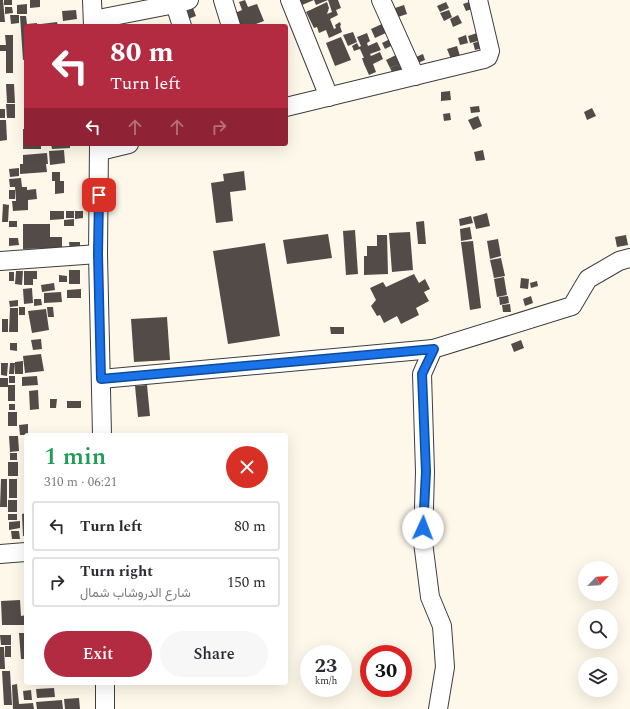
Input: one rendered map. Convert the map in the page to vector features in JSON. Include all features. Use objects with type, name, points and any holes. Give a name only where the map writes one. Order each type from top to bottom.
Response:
[{"type":"street","points":[[92,0],[93,23],[182,2],[182,24]]},
{"type":"street","points":[[223,0],[230,24]]},
{"type":"street","points":[[290,0],[329,97]]},
{"type":"street","points":[[381,0],[414,76]]},
{"type":"street","points":[[288,107],[484,59],[488,56],[490,51],[478,0]]},
{"type":"street","points":[[102,433],[98,254],[99,147],[109,146]]},
{"type":"street","points":[[0,261],[98,254]]},
{"type":"street","points":[[101,379],[434,349],[572,306],[588,279],[619,261],[630,258]]},
{"type":"street","points":[[434,349],[422,374],[426,472],[423,542],[430,597],[442,626],[445,667],[438,709]]},
{"type":"street","points":[[0,554],[24,552]]},
{"type":"street","points":[[105,685],[105,709]]},
{"type":"building","points":[[0,0],[3,0],[5,22],[0,22]]},
{"type":"building","points":[[4,0],[12,0],[12,5],[4,5]]},
{"type":"building","points":[[30,0],[40,0],[40,7],[30,8]]},
{"type":"building","points":[[245,0],[248,7],[257,4],[264,21],[256,24],[239,24],[235,13],[242,10],[239,2]]},
{"type":"building","points":[[300,0],[314,0],[302,5]]},
{"type":"building","points":[[314,0],[328,0],[316,5]]},
{"type":"building","points":[[328,0],[338,0],[341,8],[336,10],[338,15],[330,19],[334,29],[336,28],[335,25],[340,22],[342,32],[329,38],[326,30],[319,33],[317,27],[314,28],[306,12],[327,2],[329,8],[327,14],[332,12]]},
{"type":"building","points":[[472,1],[475,8],[466,11],[463,4]]},
{"type":"building","points":[[446,2],[449,8],[440,12],[437,6]]},
{"type":"building","points":[[27,4],[27,14],[17,14],[17,5]]},
{"type":"building","points":[[404,5],[407,14],[398,17],[395,8]]},
{"type":"building","points":[[5,7],[12,7],[13,13],[5,14]]},
{"type":"building","points":[[193,8],[196,16],[188,19],[185,12]]},
{"type":"building","points":[[76,10],[77,19],[63,21],[62,11]]},
{"type":"building","points":[[449,10],[452,17],[444,21],[440,13]]},
{"type":"building","points":[[10,15],[19,15],[19,23],[11,24]]},
{"type":"building","points":[[458,15],[462,23],[453,27],[450,19]]},
{"type":"building","points":[[20,16],[26,16],[27,24],[24,24],[23,60]]},
{"type":"building","points":[[57,22],[58,24],[41,24]]},
{"type":"building","points":[[384,23],[388,32],[375,38],[371,29]]},
{"type":"building","points":[[353,32],[357,42],[348,46],[343,35]]},
{"type":"building","points":[[480,32],[482,40],[470,43],[468,36]]},
{"type":"building","points":[[367,33],[370,41],[367,43],[368,46],[377,42],[381,50],[370,54],[371,56],[380,52],[383,59],[373,64],[376,72],[369,75],[360,49],[354,51],[352,46],[357,43],[359,47],[361,46],[357,37]]},
{"type":"building","points":[[5,35],[13,35],[13,73],[6,73],[6,51],[0,51],[0,45],[6,45]]},
{"type":"building","points":[[466,35],[468,43],[460,45],[458,38]]},
{"type":"building","points":[[341,37],[351,60],[335,66],[326,43]]},
{"type":"building","points":[[390,39],[393,45],[385,49],[382,43]]},
{"type":"building","points":[[481,41],[483,48],[475,50],[473,43]]},
{"type":"building","points":[[457,46],[460,56],[451,59],[447,49]]},
{"type":"building","points":[[423,54],[425,60],[418,63],[416,57]]},
{"type":"building","points":[[396,55],[400,64],[390,68],[386,60]]},
{"type":"building","points":[[399,64],[403,72],[394,76],[390,68]]},
{"type":"building","points":[[6,84],[14,84],[15,103],[7,103]]},
{"type":"building","points":[[450,91],[451,100],[441,101],[441,92]]},
{"type":"building","points":[[6,104],[15,104],[15,118],[7,118]]},
{"type":"building","points":[[479,106],[480,112],[471,113],[470,107]]},
{"type":"building","points":[[592,108],[596,116],[587,120],[584,112]]},
{"type":"building","points":[[0,109],[5,109],[5,118],[0,118]]},
{"type":"building","points":[[450,113],[451,120],[444,121],[443,114]]},
{"type":"building","points":[[478,116],[482,126],[473,130],[468,120]]},
{"type":"building","points":[[0,120],[6,120],[7,140],[0,141]]},
{"type":"building","points":[[24,129],[24,146],[41,146],[41,149],[23,149]]},
{"type":"building","points":[[51,146],[70,146],[70,148],[52,149]]},
{"type":"building","points":[[64,150],[65,163],[50,165],[49,151]]},
{"type":"building","points":[[483,150],[485,160],[476,161],[474,152]]},
{"type":"building","points":[[47,153],[47,172],[20,174],[20,164],[23,164],[23,155]]},
{"type":"building","points":[[19,168],[19,176],[10,177],[9,169]]},
{"type":"building","points":[[244,171],[246,190],[230,192],[233,221],[216,223],[211,183],[224,181],[223,174]]},
{"type":"building","points":[[52,172],[60,172],[60,181],[64,181],[64,193],[55,194],[55,181],[52,181]]},
{"type":"building","points":[[21,178],[22,187],[27,187],[27,190],[36,189],[37,199],[28,200],[28,210],[13,211],[12,201],[16,201],[15,187],[10,187],[9,179]]},
{"type":"building","points":[[9,190],[15,190],[15,199],[9,199]]},
{"type":"building","points":[[3,204],[9,205],[8,222],[2,222]]},
{"type":"building","points":[[50,211],[64,211],[64,219],[50,220]]},
{"type":"building","points":[[66,211],[74,211],[74,218],[66,218]]},
{"type":"building","points":[[75,211],[83,211],[83,218],[75,219]]},
{"type":"building","points":[[487,213],[490,226],[476,229],[473,217]]},
{"type":"building","points":[[471,216],[473,223],[460,226],[459,219]]},
{"type":"building","points":[[74,219],[74,226],[64,226],[64,220]]},
{"type":"building","points":[[9,221],[17,221],[17,227],[9,227]]},
{"type":"building","points":[[424,221],[426,244],[418,244],[416,222]]},
{"type":"building","points":[[23,224],[50,224],[50,237],[62,237],[62,248],[23,249]]},
{"type":"building","points":[[470,227],[472,239],[461,241],[460,229]]},
{"type":"building","points":[[355,230],[358,274],[346,275],[343,231]]},
{"type":"building","points":[[410,232],[413,270],[392,272],[389,233]]},
{"type":"building","points":[[328,234],[332,258],[287,264],[283,240]]},
{"type":"building","points":[[377,235],[387,235],[388,274],[364,275],[364,256],[367,256],[367,246],[377,246]]},
{"type":"building","points":[[626,235],[628,245],[617,247],[615,237]]},
{"type":"building","points":[[9,238],[18,238],[19,245],[9,246]]},
{"type":"building","points":[[498,239],[501,256],[490,259],[487,241]]},
{"type":"building","points":[[473,241],[481,308],[470,310],[461,242]]},
{"type":"building","points":[[69,242],[80,242],[80,249],[70,250]]},
{"type":"building","points":[[265,243],[280,336],[228,344],[213,251]]},
{"type":"building","points":[[501,258],[505,276],[494,278],[490,260]]},
{"type":"building","points":[[69,270],[80,270],[80,284],[69,284]]},
{"type":"building","points":[[16,271],[23,271],[22,285],[15,284]]},
{"type":"building","points":[[24,271],[37,271],[37,279],[33,279],[33,285],[24,285]]},
{"type":"building","points":[[9,272],[14,272],[14,281],[9,281]]},
{"type":"building","points":[[414,274],[419,283],[425,279],[430,289],[424,292],[429,301],[416,308],[419,315],[401,324],[397,316],[384,323],[380,315],[377,316],[371,306],[376,300],[370,288],[383,282],[386,287]]},
{"type":"building","points":[[59,275],[67,276],[67,282],[59,282]]},
{"type":"building","points":[[504,277],[507,295],[497,297],[494,279]]},
{"type":"building","points":[[521,278],[529,279],[528,289],[520,288]]},
{"type":"building","points":[[537,281],[538,286],[531,288],[530,283]]},
{"type":"building","points":[[54,283],[55,290],[42,292],[41,285]]},
{"type":"building","points":[[32,288],[33,303],[24,304],[23,289]]},
{"type":"building","points":[[81,289],[81,298],[67,298],[67,290]]},
{"type":"building","points":[[61,292],[62,302],[44,303],[44,293]]},
{"type":"building","points":[[508,296],[509,303],[500,305],[499,297]]},
{"type":"building","points":[[531,296],[533,303],[525,306],[523,299]]},
{"type":"building","points":[[34,299],[41,299],[42,305],[34,306]]},
{"type":"building","points":[[18,300],[18,306],[10,307],[9,301]]},
{"type":"building","points":[[510,304],[511,312],[503,312],[502,305]]},
{"type":"building","points":[[19,307],[25,307],[25,315],[19,315]]},
{"type":"building","points":[[47,307],[53,307],[54,317],[48,317]]},
{"type":"building","points":[[10,308],[18,308],[18,332],[9,332]]},
{"type":"building","points":[[46,309],[49,330],[32,333],[28,311]]},
{"type":"building","points":[[167,317],[170,360],[134,362],[131,319]]},
{"type":"building","points":[[2,319],[8,319],[8,332],[2,332]]},
{"type":"building","points":[[330,327],[344,327],[344,334],[331,334]]},
{"type":"building","points":[[41,339],[42,349],[33,350],[31,340]]},
{"type":"building","points":[[521,340],[524,348],[514,352],[511,344]]},
{"type":"building","points":[[10,343],[17,343],[17,351],[10,350]]},
{"type":"building","points":[[41,354],[44,371],[25,373],[23,356]]},
{"type":"building","points":[[23,361],[23,374],[15,374],[15,362]]},
{"type":"building","points":[[1,363],[8,363],[7,376],[1,375]]},
{"type":"building","points":[[10,363],[15,363],[14,374],[9,374]]},
{"type":"building","points":[[9,376],[15,376],[15,383],[9,383]]},
{"type":"building","points":[[37,376],[38,385],[22,386],[22,377]]},
{"type":"building","points":[[0,378],[8,378],[8,387],[0,387]]},
{"type":"building","points":[[8,385],[15,385],[15,401],[8,401]]},
{"type":"building","points":[[147,385],[150,416],[138,417],[135,386]]},
{"type":"building","points":[[38,390],[39,409],[30,410],[29,391]]},
{"type":"building","points":[[50,399],[57,399],[56,408],[50,408]]},
{"type":"building","points":[[67,401],[81,401],[81,408],[67,408]]},
{"type":"building","points":[[9,404],[15,404],[15,410],[9,410]]},
{"type":"building","points":[[8,412],[17,412],[17,426],[8,426]]},
{"type":"building","points":[[28,424],[28,433],[20,435],[19,425]]},
{"type":"building","points":[[9,436],[18,436],[19,451],[10,452]]},
{"type":"building","points":[[10,453],[17,453],[17,460],[10,460]]},
{"type":"building","points":[[8,462],[18,462],[18,476],[8,476]]},
{"type":"building","points":[[1,479],[7,479],[7,507],[0,507]]},
{"type":"building","points":[[9,479],[17,479],[17,498],[9,498]]},
{"type":"building","points":[[8,500],[17,500],[17,512],[8,512]]},
{"type":"building","points":[[8,514],[17,514],[17,520],[8,520]]},
{"type":"building","points":[[22,514],[24,514],[24,536],[23,536]]},
{"type":"building","points":[[20,521],[20,528],[9,530],[9,522]]},
{"type":"building","points":[[11,531],[19,531],[20,539],[12,539]]},
{"type":"building","points":[[20,600],[21,616],[24,615],[24,625],[2,625],[1,601]]},
{"type":"building","points":[[19,633],[24,633],[24,659],[21,659]]},
{"type":"building","points":[[0,635],[11,635],[11,645],[1,645]]},
{"type":"building","points":[[5,646],[11,646],[11,657],[5,657]]},
{"type":"building","points":[[0,647],[4,647],[5,669],[0,669]]},
{"type":"building","points":[[2,671],[10,671],[12,705],[4,705]]},
{"type":"building","points":[[17,684],[19,704],[33,703],[34,709],[13,709],[12,685]]},
{"type":"building","points":[[54,688],[55,697],[37,698],[36,689]]},
{"type":"building","points":[[31,690],[32,700],[24,700],[23,691]]},
{"type":"building","points":[[79,698],[80,709],[65,709],[64,699]]},
{"type":"building","points":[[62,700],[63,709],[37,709],[36,702]]},
{"type":"route","points":[[99,195],[98,254],[101,379],[434,349],[422,374],[426,472],[423,528]]}]
